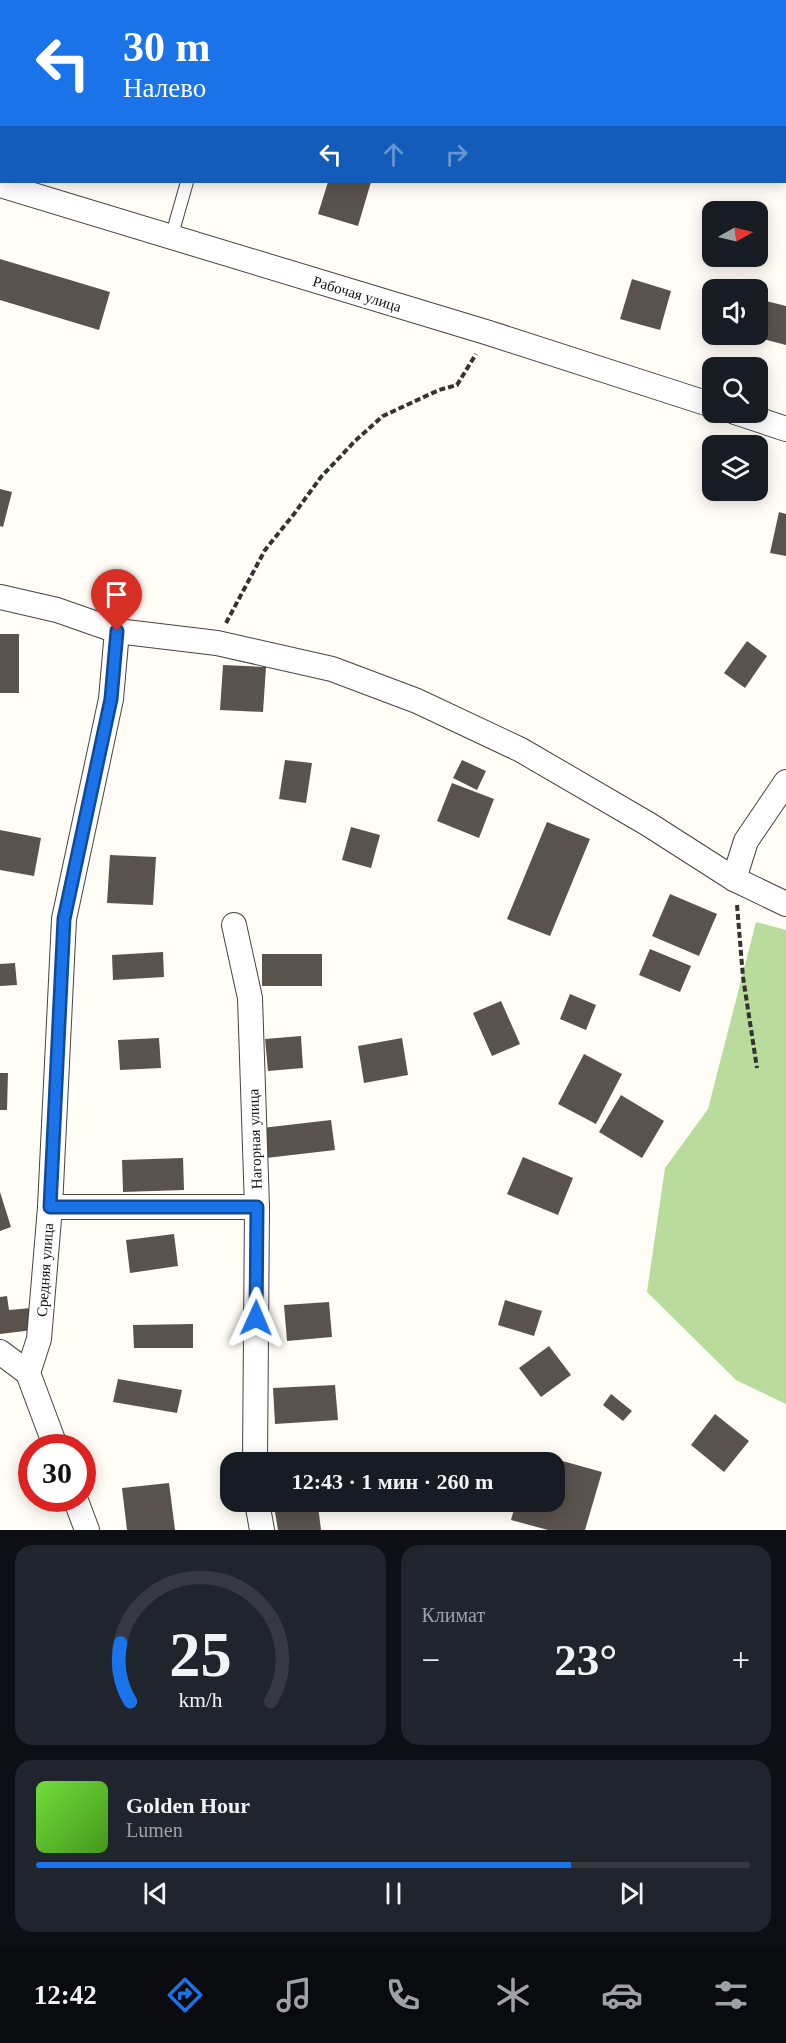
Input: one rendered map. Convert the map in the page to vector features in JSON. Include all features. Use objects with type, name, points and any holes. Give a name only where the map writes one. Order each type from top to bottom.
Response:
[{"type":"street","name":"Рабочая улица","points":[[0,185],[489,333],[702,402]]},
{"type":"street","points":[[768,423],[786,429]]},
{"type":"street","points":[[0,597],[57,610],[117,631],[217,643],[332,669],[417,701],[521,750],[648,824],[734,879],[786,904]]},
{"type":"street","name":"Средняя улица","points":[[28,1373],[39,1340],[50,1207],[64,919],[111,699],[117,631]]},
{"type":"street","points":[[734,879],[746,841],[786,782]]},
{"type":"street","name":"Нагорная улица","points":[[234,925],[250,998],[257,1207],[255,1452]]},
{"type":"street","points":[[50,1207],[257,1207]]},
{"type":"street","points":[[0,1352],[28,1373],[51,1434]]},
{"type":"street","points":[[80,1512],[87,1530]]},
{"type":"street","points":[[259,1512],[262,1530]]},
{"type":"lane","points":[[171,238],[187,183]]},
{"type":"path","points":[[217,643],[265,550],[321,477],[355,441],[383,416],[439,390],[457,386],[489,333]]},
{"type":"path","points":[[734,879],[743,977],[757,1068]]},
{"type":"green space","points":[[756,922],[786,930],[786,1404],[736,1380],[647,1292],[665,1168],[708,1109]]},
{"type":"building","points":[[328,183],[371,183],[358,226],[318,214]]},
{"type":"building","points":[[0,259],[110,292],[99,330],[0,300]]},
{"type":"building","points":[[632,279],[671,291],[660,330],[620,319]]},
{"type":"building","points":[[768,302],[786,306],[786,345],[768,340]]},
{"type":"building","points":[[0,489],[12,492],[3,527],[0,526]]},
{"type":"building","points":[[779,512],[786,514],[786,556],[770,553]]},
{"type":"building","points":[[0,634],[19,634],[19,693],[0,693]]},
{"type":"building","points":[[747,641],[767,656],[745,688],[724,673]]},
{"type":"building","points":[[223,665],[266,667],[263,712],[220,710]]},
{"type":"building","points":[[285,760],[312,763],[306,803],[279,799]]},
{"type":"building","points":[[462,760],[486,771],[477,790],[453,778]]},
{"type":"building","points":[[452,783],[494,799],[479,838],[437,821]]},
{"type":"building","points":[[547,822],[590,839],[550,936],[507,919]]},
{"type":"building","points":[[351,827],[380,835],[371,868],[342,860]]},
{"type":"building","points":[[0,830],[41,838],[34,876],[0,870]]},
{"type":"building","points":[[110,855],[156,857],[153,905],[107,903]]},
{"type":"building","points":[[670,894],[717,914],[699,956],[652,936]]},
{"type":"building","points":[[650,949],[691,966],[680,992],[639,975]]},
{"type":"building","points":[[163,952],[164,977],[113,980],[112,955]]},
{"type":"building","points":[[262,954],[322,954],[322,986],[262,986]]},
{"type":"building","points":[[15,963],[17,985],[0,986],[0,964]]},
{"type":"building","points":[[570,994],[596,1005],[586,1030],[560,1019]]},
{"type":"building","points":[[501,1001],[520,1044],[492,1056],[473,1013]]},
{"type":"building","points":[[301,1036],[303,1068],[268,1071],[265,1039]]},
{"type":"building","points":[[159,1038],[161,1068],[120,1070],[118,1040]]},
{"type":"building","points":[[402,1038],[408,1075],[364,1083],[358,1046]]},
{"type":"building","points":[[584,1054],[622,1074],[596,1124],[558,1104]]},
{"type":"building","points":[[0,1073],[8,1073],[7,1110],[0,1110]]},
{"type":"building","points":[[621,1095],[664,1121],[642,1158],[599,1132]]},
{"type":"building","points":[[331,1120],[335,1150],[266,1158],[262,1128]]},
{"type":"building","points":[[523,1157],[573,1178],[558,1215],[507,1194]]},
{"type":"building","points":[[183,1158],[184,1190],[123,1192],[122,1160]]},
{"type":"building","points":[[0,1192],[11,1227],[0,1231]]},
{"type":"building","points":[[174,1234],[178,1266],[130,1273],[126,1240]]},
{"type":"building","points":[[7,1296],[9,1310],[31,1308],[33,1330],[0,1334],[0,1297]]},
{"type":"building","points":[[505,1300],[542,1311],[534,1336],[498,1325]]},
{"type":"building","points":[[329,1302],[332,1337],[287,1341],[284,1305]]},
{"type":"building","points":[[193,1324],[193,1348],[134,1348],[133,1325]]},
{"type":"building","points":[[549,1346],[571,1375],[541,1397],[519,1368]]},
{"type":"building","points":[[118,1379],[182,1390],[177,1413],[113,1402]]},
{"type":"building","points":[[335,1385],[338,1420],[275,1424],[273,1388]]},
{"type":"building","points":[[611,1394],[632,1411],[623,1421],[603,1405]]},
{"type":"building","points":[[715,1414],[749,1441],[724,1472],[691,1445]]},
{"type":"building","points":[[565,1462],[602,1472],[585,1530],[548,1530],[511,1520],[513,1512],[565,1512]]},
{"type":"building","points":[[169,1483],[175,1530],[127,1530],[122,1488]]},
{"type":"building","points":[[275,1512],[319,1512],[321,1530],[278,1530]]},
{"type":"route","points":[[117,631],[111,699],[64,919],[50,1207],[257,1207],[256,1318]]}]
